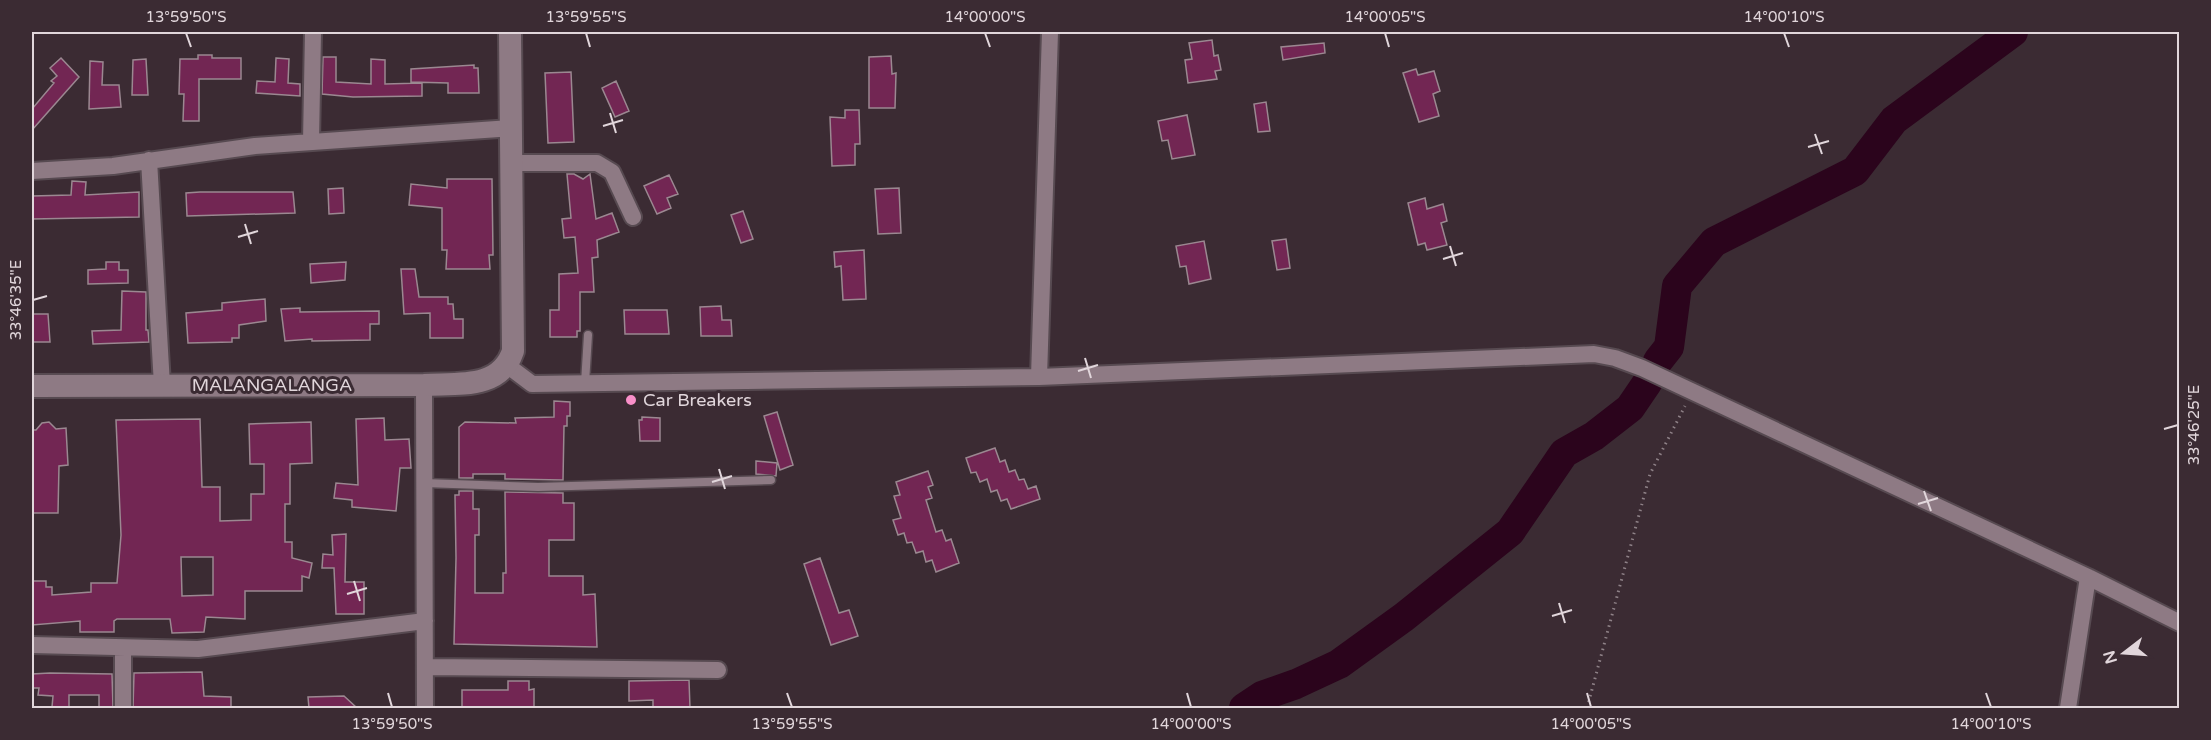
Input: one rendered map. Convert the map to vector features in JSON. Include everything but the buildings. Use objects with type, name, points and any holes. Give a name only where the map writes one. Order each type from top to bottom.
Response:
[{"type":"street","points":[[310,142],[313,32]]},
{"type":"street","points":[[510,32],[513,351],[508,366],[532,384],[1039,377],[1594,354],[1624,361],[1692,392],[2088,577],[2180,623]]},
{"type":"street","points":[[1039,377],[1050,32]]},
{"type":"street","points":[[32,171],[84,169],[255,146],[512,128]]},
{"type":"street","points":[[149,160],[162,385]]},
{"type":"street","points":[[512,163],[597,163],[606,166],[612,172],[633,217]]},
{"type":"street","name":"MALANGALANGA","points":[[32,386],[424,385],[478,382],[494,377],[508,366]]},
{"type":"street","points":[[424,385],[426,708]]},
{"type":"street","points":[[2068,708],[2088,577]]},
{"type":"street","points":[[32,645],[123,649],[198,649],[425,621]]},
{"type":"street","points":[[123,649],[123,708]]},
{"type":"street","points":[[425,667],[718,670]]},
{"type":"lane","points":[[585,383],[588,335]]},
{"type":"lane","points":[[424,483],[538,487],[771,480]]},
{"type":"path","points":[[1587,708],[1650,474],[1692,392]]},
{"type":"waterway","points":[[1658,361],[1669,347],[1677,286],[1714,242],[1855,171],[1894,120],[2013,32]]},
{"type":"waterway","points":[[1244,708],[1262,696],[1296,684],[1339,664],[1404,617],[1510,532],[1564,453],[1594,436],[1630,408],[1647,383]]},
{"type":"place","name":"Car Breakers","points":[[631,400]]}]
